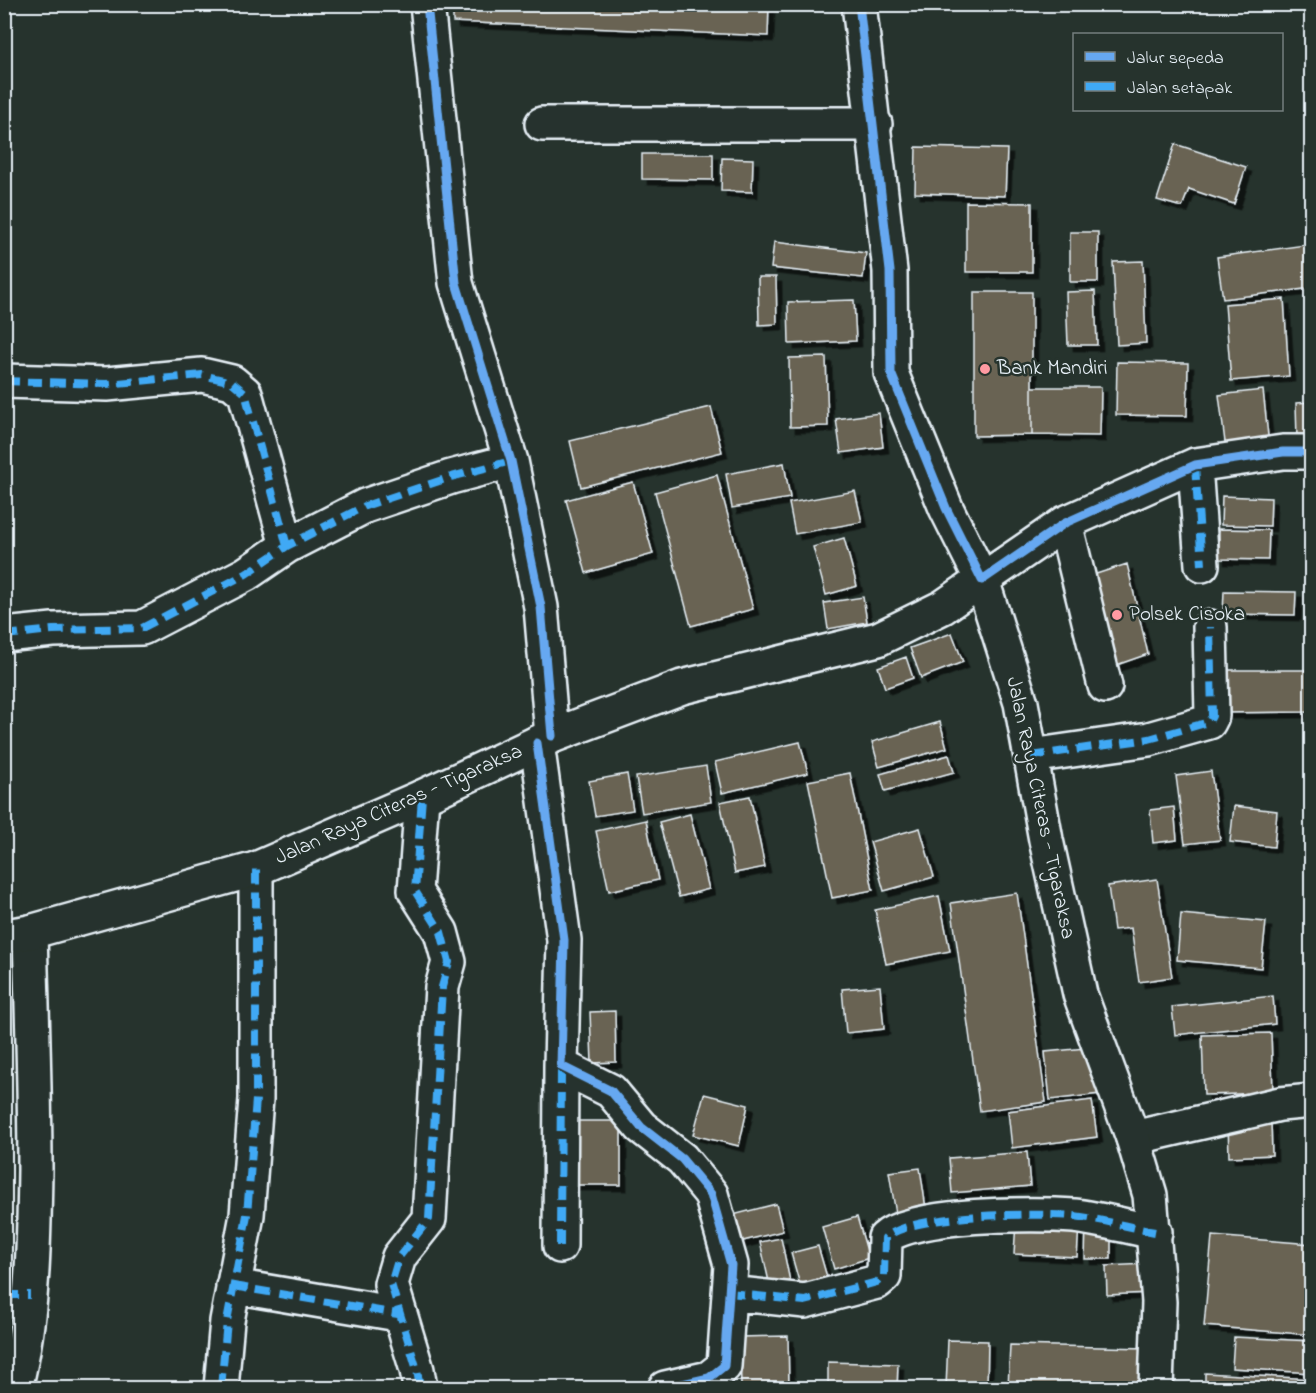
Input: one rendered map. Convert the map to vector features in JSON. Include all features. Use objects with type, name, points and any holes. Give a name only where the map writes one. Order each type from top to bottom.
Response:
[{"type":"street","points":[[426,4],[456,283],[511,461],[541,607],[544,740],[564,940],[560,1246]]},
{"type":"street","points":[[859,4],[890,271],[891,373],[946,508],[982,580],[1065,523],[1195,465],[1283,452],[1311,452]]},
{"type":"street","points":[[542,124],[874,124]]},
{"type":"street","points":[[4,381],[107,384],[202,375],[232,382],[245,393],[288,546]]},
{"type":"street","points":[[4,634],[142,628],[246,574],[288,546],[364,506],[451,477],[511,461]]},
{"type":"street","points":[[1195,465],[1202,565]]},
{"type":"street","points":[[1065,523],[1105,686]]},
{"type":"street","name":"Jalan Raya Citeras - Tigaraksa","points":[[17,934],[256,869],[422,797],[544,740],[682,687],[878,639],[943,607],[982,580],[1021,703],[1046,840],[1080,994],[1133,1138],[1150,1195],[1155,1232],[1159,1302],[1156,1389]]},
{"type":"street","points":[[1031,756],[1149,738],[1209,722],[1212,716],[1210,627]]},
{"type":"street","points":[[420,1389],[417,1370],[398,1314],[391,1284],[399,1257],[429,1219],[442,987],[449,962],[441,932],[415,891],[422,797]]},
{"type":"street","points":[[221,1389],[233,1286],[247,1215],[256,1099],[256,869]]},
{"type":"street","points":[[15,1389],[22,1361],[17,1295],[34,1256],[35,1114],[17,934]]},
{"type":"street","points":[[561,1066],[610,1091],[641,1127],[682,1159],[711,1194],[731,1265],[724,1366],[709,1378],[665,1389]]},
{"type":"street","points":[[1133,1138],[1280,1104],[1311,1101]]},
{"type":"street","points":[[729,1293],[806,1301],[877,1282],[884,1276],[885,1238],[894,1230],[923,1222],[1006,1216],[1074,1216],[1155,1232]]},
{"type":"street","points":[[233,1286],[398,1314]]},
{"type":"building","points":[[453,4],[769,4],[768,36],[453,22]]},
{"type":"building","points":[[1175,144],[1246,167],[1234,204],[1189,189],[1182,207],[1157,200]]},
{"type":"building","points":[[916,147],[1007,149],[1005,196],[915,193]]},
{"type":"building","points":[[642,154],[713,154],[713,180],[642,179]]},
{"type":"building","points":[[722,158],[753,159],[752,192],[721,191]]},
{"type":"building","points":[[966,202],[1032,203],[1032,272],[966,272]]},
{"type":"building","points":[[1070,232],[1098,232],[1098,282],[1070,282]]},
{"type":"building","points":[[774,242],[866,253],[863,278],[771,268]]},
{"type":"building","points":[[1312,244],[1312,288],[1223,299],[1217,257]]},
{"type":"building","points":[[1143,261],[1146,343],[1117,345],[1113,262]]},
{"type":"building","points":[[758,277],[776,277],[777,324],[759,325]]},
{"type":"building","points":[[1095,291],[1097,345],[1068,345],[1066,292]]},
{"type":"building","points":[[974,292],[1032,292],[1032,435],[974,436]]},
{"type":"building","points":[[1284,299],[1289,376],[1231,381],[1225,304]]},
{"type":"building","points":[[854,300],[856,341],[789,344],[788,302]]},
{"type":"building","points":[[826,357],[828,426],[790,427],[789,358]]},
{"type":"building","points":[[1117,362],[1188,363],[1187,416],[1116,415]]},
{"type":"building","points":[[1032,387],[1101,387],[1100,436],[1032,435]]},
{"type":"building","points":[[1263,390],[1269,445],[1226,450],[1219,395]]},
{"type":"building","points":[[1312,402],[1312,439],[1297,439],[1296,403]]},
{"type":"building","points":[[711,407],[722,452],[581,487],[570,441]]},
{"type":"building","points":[[879,413],[883,447],[841,453],[836,419]]},
{"type":"building","points":[[784,463],[790,498],[732,508],[726,474]]},
{"type":"building","points":[[717,475],[753,609],[691,626],[655,492]]},
{"type":"building","points":[[633,482],[653,554],[586,573],[566,500]]},
{"type":"building","points":[[855,491],[862,522],[795,534],[789,503]]},
{"type":"building","points":[[1222,496],[1271,498],[1270,526],[1221,525]]},
{"type":"building","points":[[1219,529],[1269,530],[1268,560],[1219,559]]},
{"type":"building","points":[[844,538],[857,586],[826,595],[813,547]]},
{"type":"building","name":"Polsek Cisoka","points":[[1127,564],[1148,654],[1108,668],[1087,577]]},
{"type":"building","points":[[1224,591],[1296,592],[1295,615],[1223,614]]},
{"type":"building","points":[[863,597],[867,622],[828,629],[824,603]]},
{"type":"building","points":[[952,633],[963,662],[921,678],[910,648]]},
{"type":"building","points":[[906,657],[913,678],[885,688],[878,667]]},
{"type":"building","points":[[1222,670],[1312,670],[1312,712],[1222,713]]},
{"type":"building","points":[[940,722],[947,748],[879,767],[872,742]]},
{"type":"building","points":[[800,742],[808,773],[722,793],[715,762]]},
{"type":"building","points":[[949,755],[954,772],[885,791],[880,774]]},
{"type":"building","points":[[706,766],[711,802],[642,813],[636,777]]},
{"type":"building","points":[[1211,771],[1220,840],[1185,844],[1176,776]]},
{"type":"building","points":[[850,773],[873,890],[832,898],[808,781]]},
{"type":"building","points":[[627,774],[633,810],[595,816],[589,781]]},
{"type":"building","points":[[750,796],[765,867],[735,873],[720,802]]},
{"type":"building","points":[[1234,806],[1277,811],[1274,847],[1230,842]]},
{"type":"building","points":[[1174,807],[1177,840],[1153,843],[1150,810]]},
{"type":"building","points":[[690,814],[709,889],[679,897],[659,822]]},
{"type":"building","points":[[646,820],[658,880],[609,891],[596,831]]},
{"type":"building","points":[[920,828],[934,877],[884,891],[870,842]]},
{"type":"building","points":[[1157,879],[1172,977],[1139,982],[1131,928],[1114,930],[1108,886]]},
{"type":"building","points":[[1017,893],[1046,1102],[980,1111],[951,903]]},
{"type":"building","points":[[939,896],[950,951],[886,964],[875,910]]},
{"type":"building","points":[[1181,914],[1266,922],[1261,968],[1177,960]]},
{"type":"building","points":[[880,986],[884,1029],[846,1033],[842,989]]},
{"type":"building","points":[[1273,996],[1275,1024],[1175,1035],[1172,1007]]},
{"type":"building","points":[[615,1011],[616,1062],[592,1063],[590,1012]]},
{"type":"building","points":[[1271,1033],[1273,1093],[1204,1095],[1202,1035]]},
{"type":"building","points":[[1096,1047],[1100,1094],[1050,1100],[1045,1052]]},
{"type":"building","points":[[704,1094],[748,1105],[739,1146],[693,1135]]},
{"type":"building","points":[[1092,1100],[1097,1137],[1012,1148],[1008,1111]]},
{"type":"building","points":[[571,1121],[621,1121],[621,1185],[571,1185]]},
{"type":"building","points":[[1271,1121],[1272,1155],[1229,1157],[1228,1122]]},
{"type":"building","points":[[1027,1152],[1030,1186],[952,1193],[949,1158]]},
{"type":"building","points":[[920,1168],[926,1209],[896,1214],[889,1172]]},
{"type":"building","points":[[776,1204],[783,1231],[731,1244],[725,1217]]},
{"type":"building","points":[[857,1217],[869,1258],[834,1269],[822,1227]]},
{"type":"building","points":[[1016,1222],[1079,1225],[1077,1257],[1014,1254]]},
{"type":"building","points":[[1086,1225],[1111,1225],[1111,1259],[1085,1259]]},
{"type":"building","points":[[1212,1236],[1312,1244],[1312,1335],[1204,1326]]},
{"type":"building","points":[[781,1238],[792,1291],[772,1295],[760,1242]]},
{"type":"building","points":[[818,1246],[829,1284],[802,1292],[791,1253]]},
{"type":"building","points":[[1147,1264],[1149,1293],[1107,1295],[1106,1266]]},
{"type":"building","points":[[788,1336],[789,1388],[741,1388],[740,1337]]},
{"type":"building","points":[[1234,1337],[1312,1341],[1312,1373],[1232,1368]]},
{"type":"building","points":[[948,1340],[988,1341],[987,1388],[946,1388]]},
{"type":"building","points":[[1010,1345],[1147,1348],[1146,1388],[1008,1388]]},
{"type":"building","points":[[828,1362],[898,1364],[897,1388],[828,1388]]},
{"type":"building","points":[[1205,1373],[1312,1379],[1312,1388],[1205,1388]]},
{"type":"marked path","points":[[4,381],[107,384],[202,375],[232,382],[245,393],[287,546]]},
{"type":"marked path","points":[[4,635],[53,630],[142,628],[246,574],[287,546],[365,506],[451,477],[511,461]]},
{"type":"marked path","points":[[1195,465],[1202,565]]},
{"type":"marked path","points":[[1031,756],[1149,739],[1209,722],[1212,716],[1210,627]]},
{"type":"marked path","points":[[420,1388],[417,1370],[391,1284],[399,1257],[429,1219],[442,987],[449,962],[441,932],[415,891],[422,797]]},
{"type":"marked path","points":[[221,1388],[227,1321],[247,1215],[256,1099],[256,869]]},
{"type":"marked path","points":[[560,1246],[561,1066]]},
{"type":"marked path","points":[[729,1293],[805,1301],[877,1282],[884,1276],[885,1238],[899,1230],[946,1219],[1004,1215],[1074,1216],[1155,1232]]},
{"type":"marked path","points":[[233,1286],[398,1314]]},
{"type":"marked path","points":[[4,1295],[30,1295]]},
{"type":"cycle path","points":[[427,4],[456,283],[511,461],[541,607],[552,736]]},
{"type":"cycle path","points":[[859,4],[890,271],[891,373],[946,508],[982,580],[1065,523],[1195,465],[1283,452],[1312,452]]},
{"type":"cycle path","points":[[537,743],[564,940],[561,1066],[611,1091],[641,1127],[682,1159],[711,1194],[731,1265],[724,1366],[709,1378],[665,1388]]},
{"type":"place","name":"Bank Mandiri","points":[[985,369]]},
{"type":"place","name":"Polsek Cisoka","points":[[1117,615]]}]
